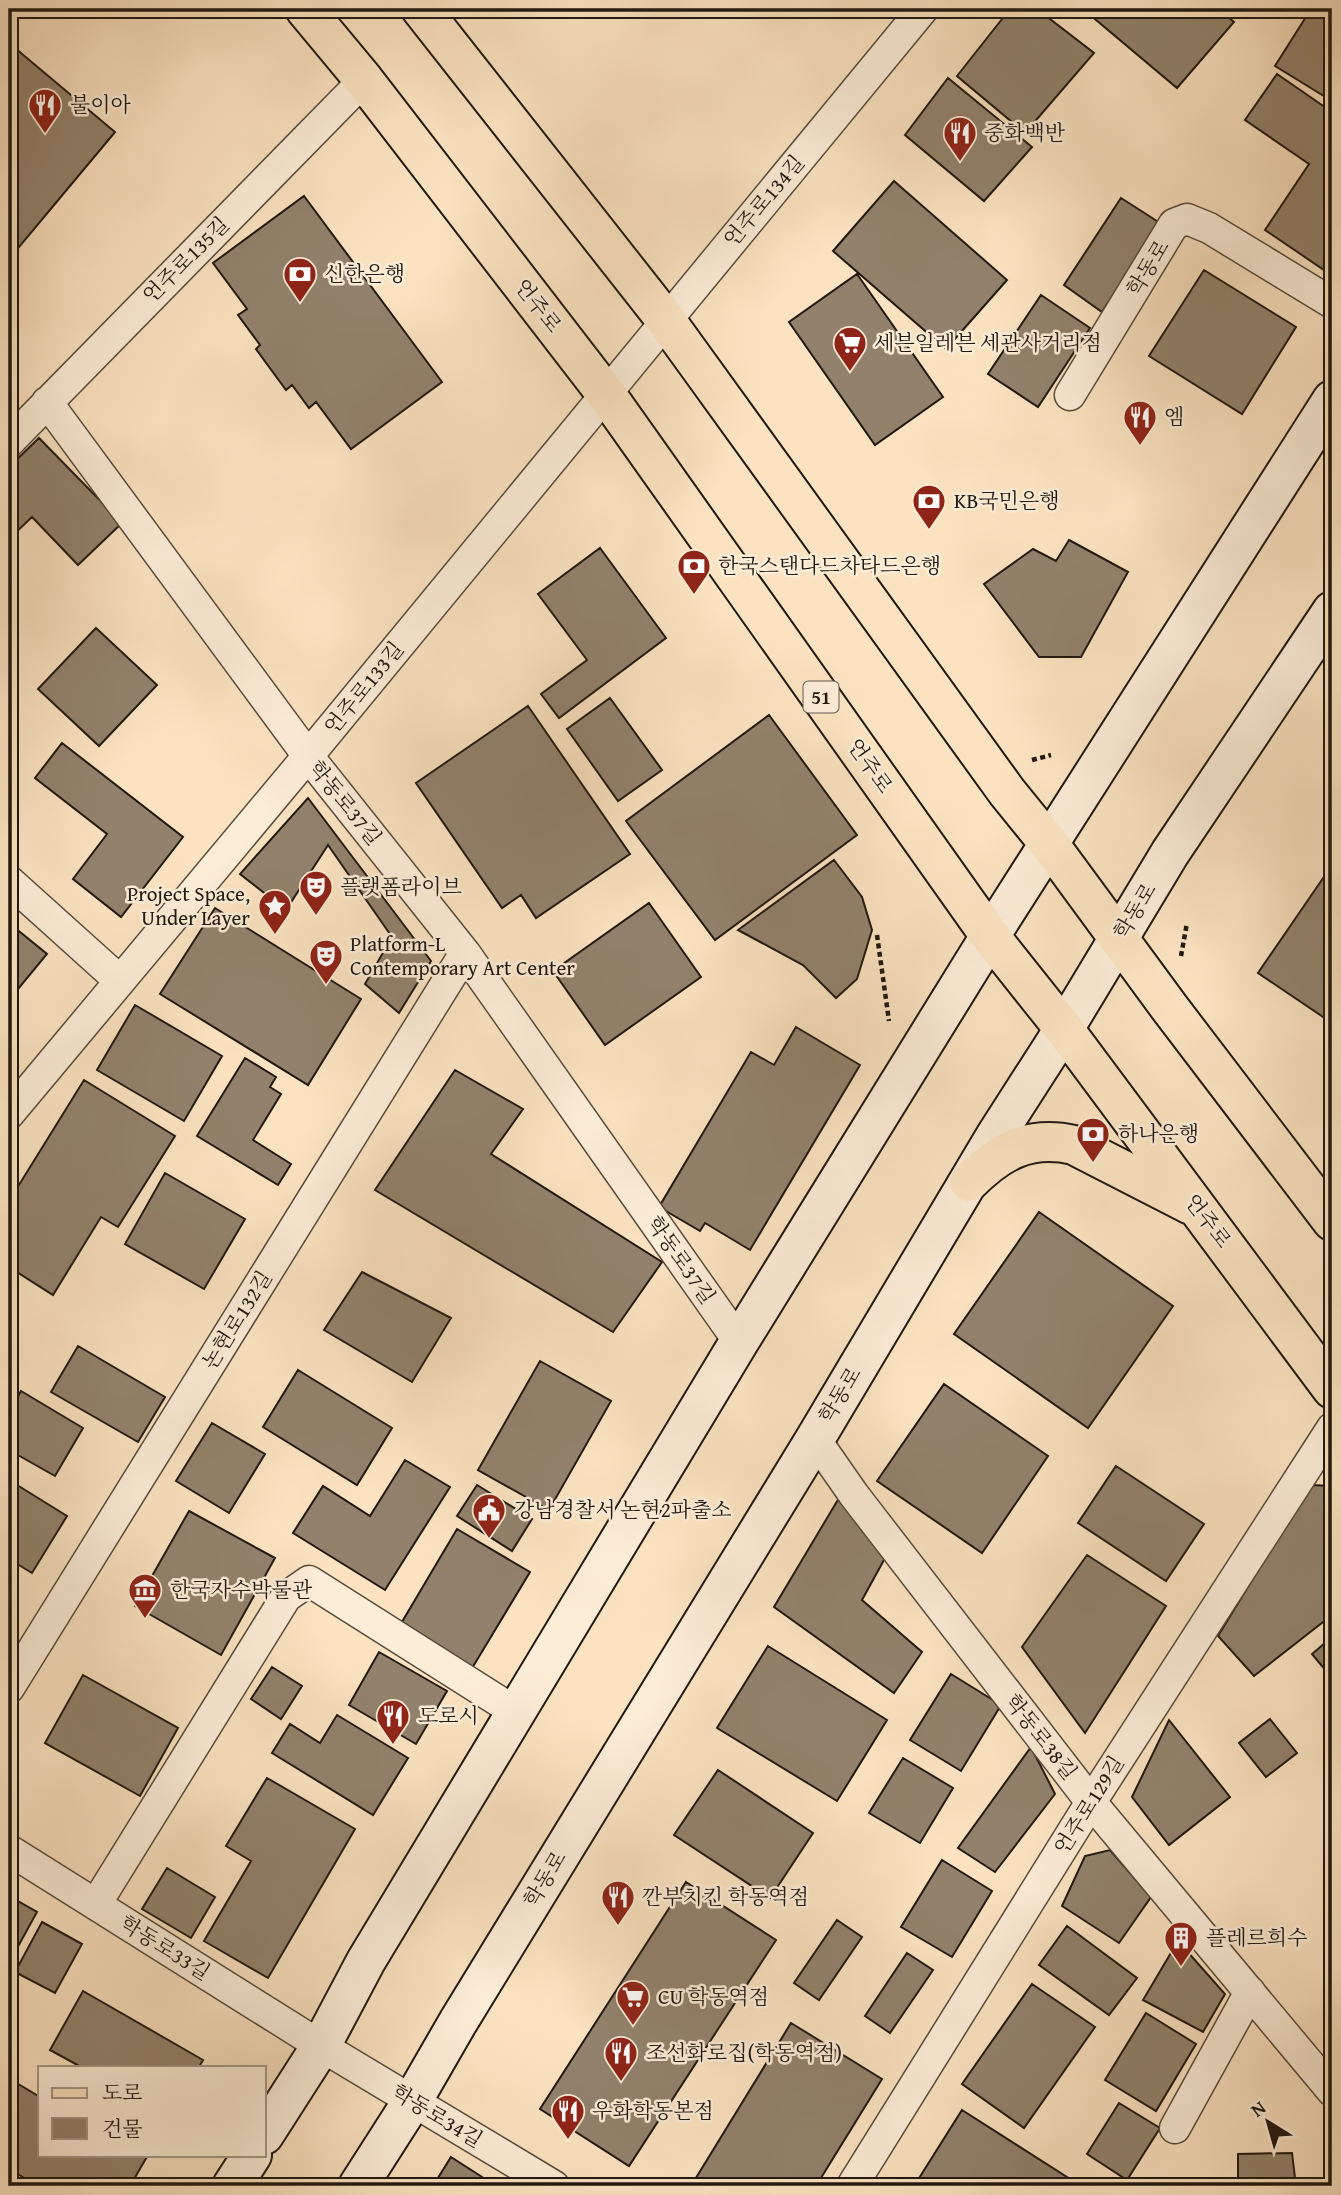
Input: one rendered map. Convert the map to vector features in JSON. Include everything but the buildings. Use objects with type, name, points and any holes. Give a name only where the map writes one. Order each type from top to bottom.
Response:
[{"type":"main road","name":"언주로","points":[[305,9],[364,80],[606,394],[990,936],[1064,1029],[1332,1390]]},
{"type":"main road","points":[[422,9],[666,320],[1007,792],[1050,845],[1332,1221]]},
{"type":"main road","points":[[266,2132],[321,2046],[366,1961],[739,1342],[990,936],[1332,400]]},
{"type":"main road","name":"학동로","points":[[358,2186],[413,2100],[1170,853],[1332,611]]},
{"type":"main road","points":[[968,1182],[989,1161],[1003,1152],[1031,1143],[1059,1142],[1074,1145],[1198,1209]]},
{"type":"main road","points":[[232,2186],[251,2156]]},
{"type":"street","name":"언주로134길","points":[[606,394],[923,9]]},
{"type":"street","name":"언주로135길","points":[[9,442],[364,80]]},
{"type":"street","name":"학동로","points":[[1070,395],[1174,224],[1187,219],[1209,228],[1332,303]]},
{"type":"street","name":"언주로133길","points":[[9,1114],[606,394]]},
{"type":"street","name":"학동로37길","points":[[47,402],[308,756],[465,953],[739,1342]]},
{"type":"street","points":[[9,881],[119,980]]},
{"type":"street","name":"논현로132길","points":[[9,1688],[465,953]]},
{"type":"street","name":"언주로129길","points":[[852,2186],[1091,1802],[1332,1428]]},
{"type":"street","name":"학동로38길","points":[[815,1438],[854,1495],[1091,1802],[1332,2091]]},
{"type":"street","points":[[96,1904],[286,1597],[309,1581],[516,1712]]},
{"type":"street","name":"학동로33길","points":[[9,1850],[321,2046]]},
{"type":"street","points":[[1175,2128],[1250,1992]]},
{"type":"street","name":"학동로34길","points":[[321,2046],[554,2186]]},
{"type":"path","points":[[1031,760],[1051,755]]},
{"type":"path","points":[[877,935],[891,1030]]},
{"type":"place","name":"불이아","points":[[45,135]]},
{"type":"place","name":"중화백반","points":[[960,163]]},
{"type":"place","name":"신한은행","points":[[300,304]]},
{"type":"place","name":"세븐일레븐 세관사거리점","points":[[850,373]]},
{"type":"place","name":"엠","points":[[1140,447]]},
{"type":"place","name":"KB국민은행","points":[[929,531]]},
{"type":"place","name":"한국스탠다드차타드은행","points":[[694,596]]},
{"type":"place","name":"플랫폼라이브","points":[[316,917]]},
{"type":"place","name":"Project Space, Under Layer","points":[[275,936]]},
{"type":"place","name":"Platform-L Contemporary Art Center","points":[[326,986]]},
{"type":"place","name":"하나은행","points":[[1093,1164]]},
{"type":"place","name":"강남경찰서 논현2파출소","points":[[489,1540]]},
{"type":"place","name":"한국자수박물관","points":[[145,1620]]},
{"type":"place","name":"도로시","points":[[393,1746]]},
{"type":"place","name":"깐부치킨 학동역점","points":[[618,1927]]},
{"type":"place","name":"플레르희수","points":[[1181,1968]]},
{"type":"place","name":"CU 학동역점","points":[[633,2027]]},
{"type":"place","name":"조선화로집(학동역점)","points":[[621,2083]]},
{"type":"place","name":"우화학동본점","points":[[568,2141]]}]
